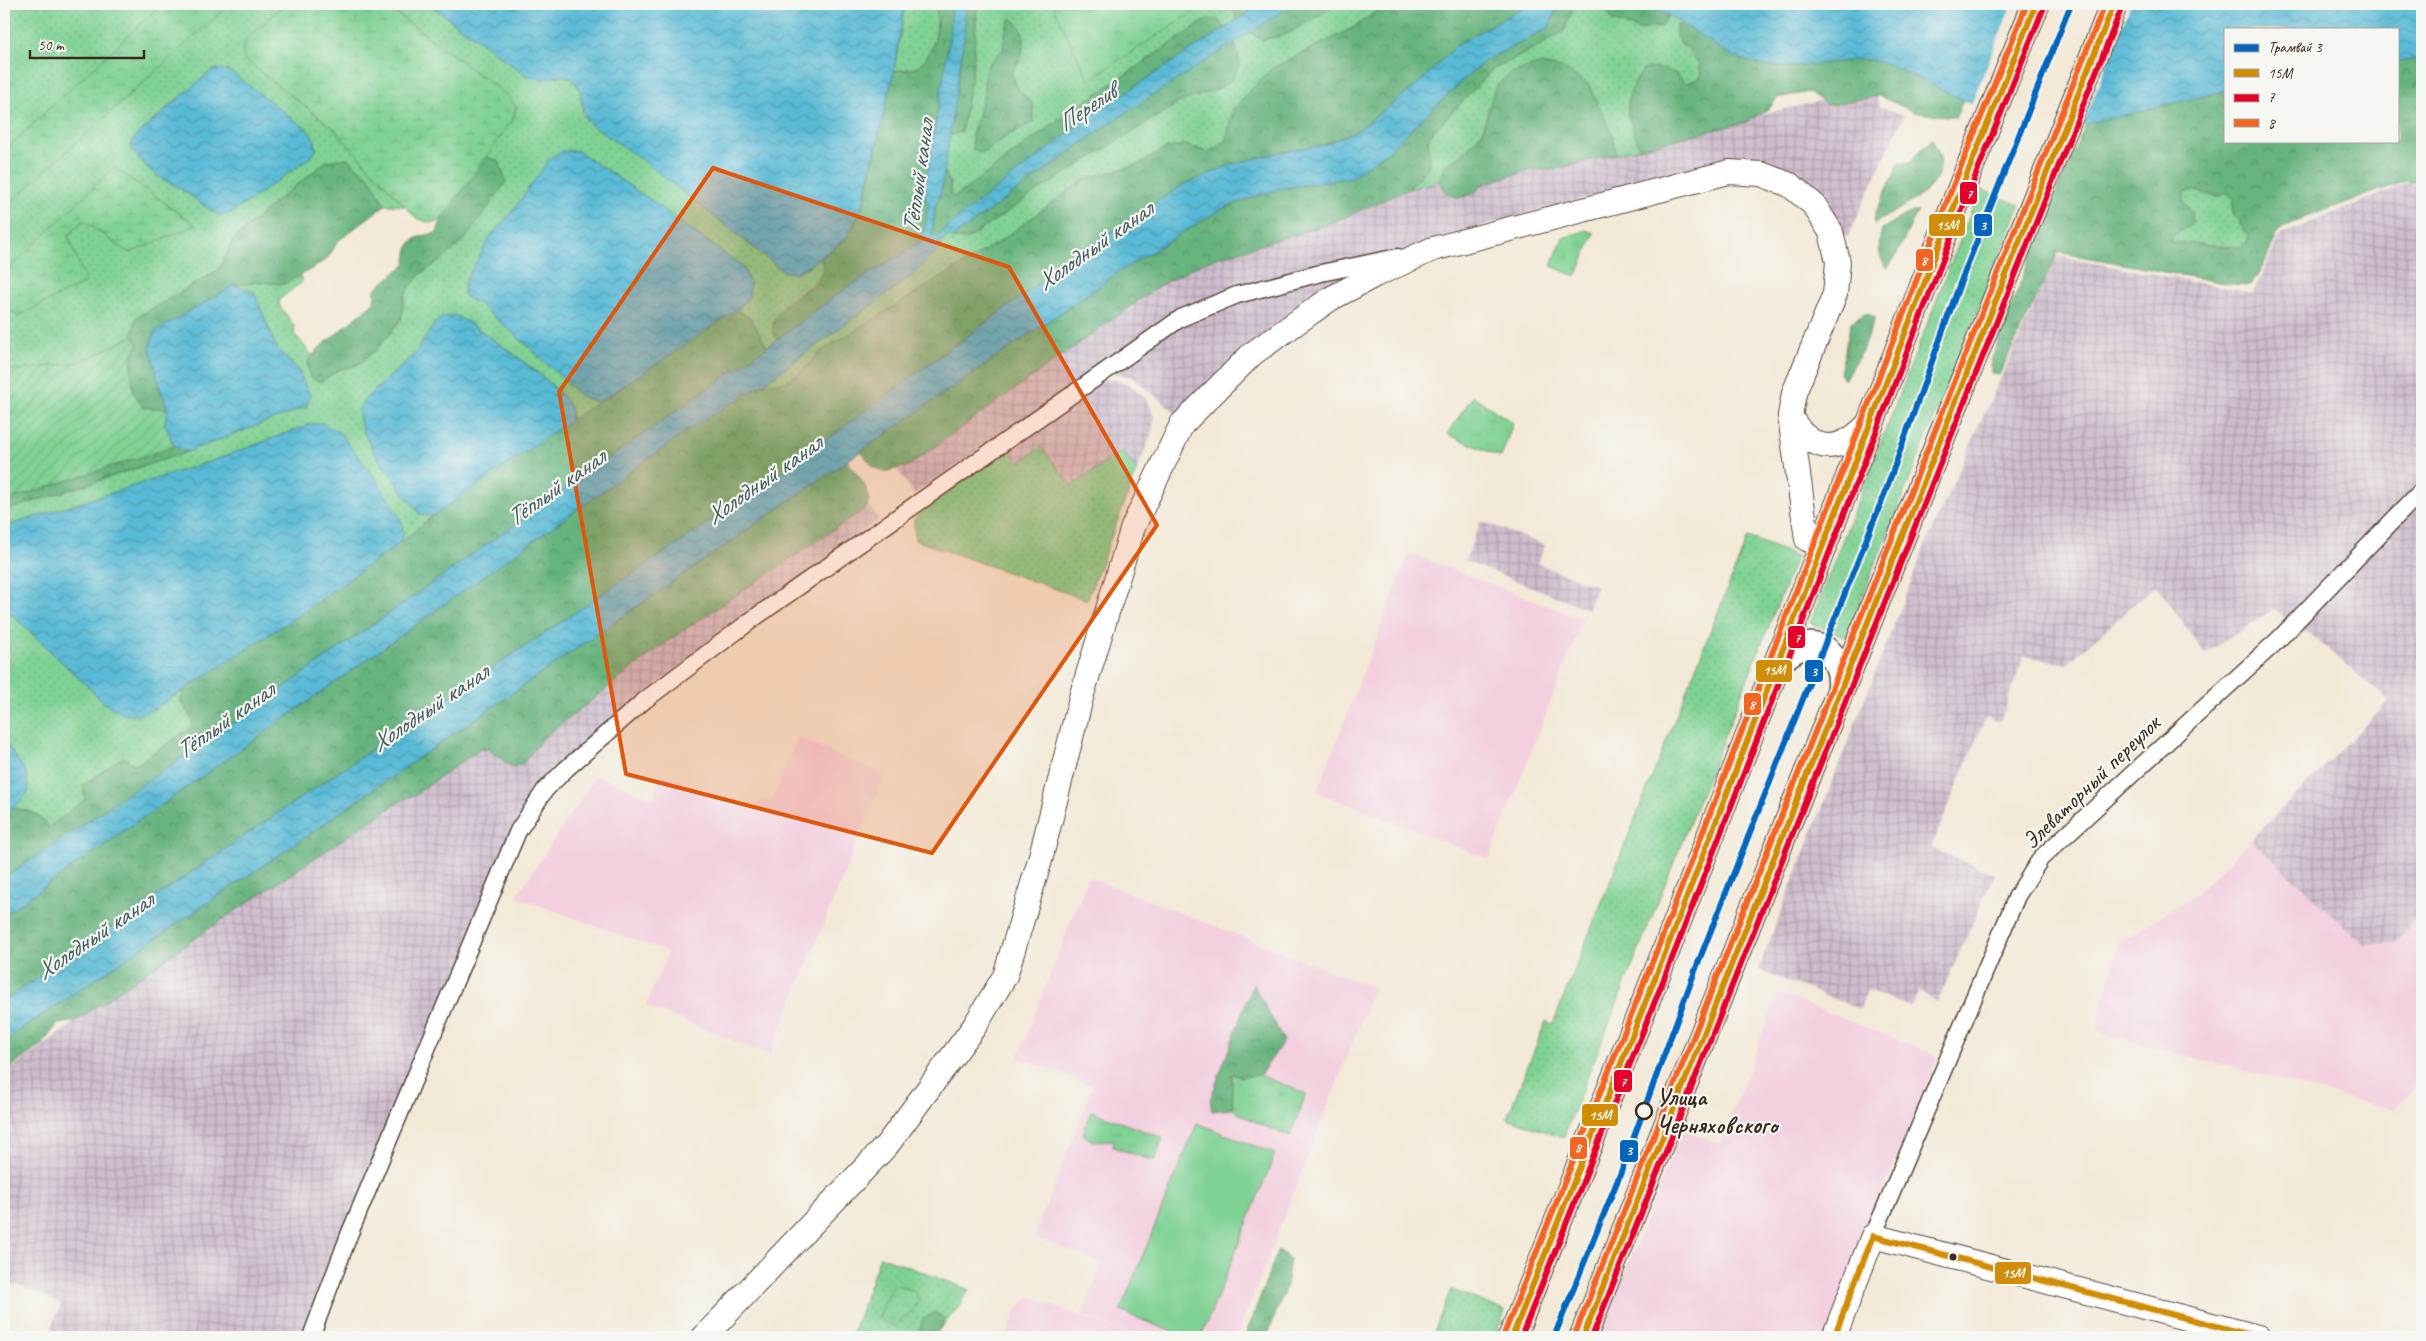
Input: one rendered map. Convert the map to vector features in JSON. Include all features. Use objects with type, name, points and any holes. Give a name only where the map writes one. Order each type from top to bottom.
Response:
[{"type":"main road","points":[[1512,1337],[1780,662],[1816,542],[1871,421],[1961,189],[2036,4]]},
{"type":"main road","points":[[1583,1337],[2114,4]]},
{"type":"main road","points":[[1780,662],[1787,653],[1797,648],[1818,646],[1834,658],[1839,666],[1841,686]]},
{"type":"street","points":[[311,1337],[349,1235],[518,831],[545,790],[566,768],[645,700],[757,616],[1181,318],[1237,296],[1321,273],[1433,249],[1729,172],[1761,174],[1790,185],[1814,205],[1831,232],[1838,262],[1836,294],[1794,393],[1790,416],[1816,542]]},
{"type":"street","points":[[704,1337],[887,1145],[974,1027],[1005,976],[1040,860],[1082,694],[1133,527],[1182,424],[1252,354],[1289,326],[1352,286],[1433,249]]},
{"type":"street","points":[[1790,416],[1799,432],[1814,444],[1827,446],[1849,441],[1859,435],[1871,421]]},
{"type":"street","name":"Элеваторный переулок","points":[[1873,1236],[2017,896],[2041,858],[2278,640],[2422,490]]},
{"type":"street","points":[[1834,1337],[1873,1236],[2258,1337]]},
{"type":"highlighted area","points":[[713,168],[1009,267],[1157,525],[932,853],[626,774],[559,392]]},
{"type":"shaded area","points":[[1875,89],[1879,106],[1904,115],[1848,236],[1831,229],[1776,169],[1748,154],[1433,239],[1177,414],[1132,377],[1099,369],[914,494],[896,468],[1178,264],[1409,181],[1471,178]]},
{"type":"shaded area","points":[[2407,183],[2422,187],[2422,912],[2394,943],[2364,944],[2251,840],[2389,701],[2311,635],[2274,609],[2205,654],[2156,585],[2067,664],[2024,656],[2000,722],[1986,717],[1931,848],[1995,874],[1937,1003],[1919,990],[1911,1006],[1867,990],[1860,1009],[1758,970],[1929,536],[2056,256],[2253,293],[2280,235]]},
{"type":"shaded area","points":[[1102,380],[1116,380],[1130,385],[1142,394],[1150,405],[1154,419],[1152,432],[1137,470],[1121,451],[1072,486],[1041,447],[1019,463],[1008,446]]},
{"type":"shaded area","points":[[859,494],[879,519],[656,685],[530,815],[311,1337],[52,1337],[52,1326],[61,1304],[19,1285],[4,1284],[4,1074],[230,909],[492,736],[542,735]]},
{"type":"shaded area","points":[[1481,521],[1545,545],[1538,564],[1596,586],[1588,609],[1465,561]]},
{"type":"shaded area","points":[[1409,553],[1583,619],[1489,859],[1317,792]]},
{"type":"shaded area","points":[[798,737],[884,776],[770,1055],[646,1006],[668,952],[516,897],[596,776],[652,798],[662,774],[749,807],[773,797]]},
{"type":"shaded area","points":[[2251,840],[2364,944],[2394,942],[2422,912],[2422,1079],[2393,1110],[2096,1032],[2119,942],[2196,894]]},
{"type":"shaded area","points":[[1088,877],[1374,988],[1237,1337],[1138,1337],[1082,1315],[1102,1263],[1034,1237],[1093,1086],[1018,1057]]},
{"type":"shaded area","points":[[1778,993],[1938,1056],[1825,1337],[1599,1337],[1682,1129],[1720,1144]]},
{"type":"shaded area","points":[[1030,1297],[1136,1337],[1006,1337],[1018,1307]]},
{"type":"green space","points":[[4,4],[74,6],[79,4],[285,4],[248,38],[244,59],[333,128],[405,206],[385,205],[368,176],[327,161],[274,203],[233,240],[219,270],[136,318],[133,336],[80,362],[22,370],[4,369]],"holes":[[[178,98],[315,141],[316,150],[311,157],[232,213],[155,175],[132,142],[136,136]]]},
{"type":"green space","points":[[162,4],[230,4],[4,208],[4,151]]},
{"type":"green space","points":[[285,4],[384,4],[508,96],[516,107],[513,119],[441,220],[430,223],[416,218],[333,128],[244,59],[242,50],[248,38]]},
{"type":"green space","points":[[384,4],[429,4],[527,76],[565,76],[572,79],[580,89],[583,115],[589,123],[648,164],[783,271],[795,274],[821,258],[823,267],[817,281],[784,305],[772,330],[777,340],[767,347],[751,319],[737,310],[749,297],[743,267],[578,151],[562,151],[490,237],[464,296],[479,304],[528,346],[582,397],[599,402],[571,420],[570,408],[553,386],[540,374],[467,321],[434,324],[416,353],[363,401],[363,431],[380,461],[421,515],[433,516],[399,544],[404,532],[322,423],[308,425],[215,460],[4,527],[4,511],[187,452],[306,407],[310,396],[299,371],[277,349],[254,293],[235,285],[259,282],[284,284],[300,275],[302,282],[280,299],[279,305],[295,327],[294,334],[313,356],[307,363],[320,382],[338,370],[357,365],[401,319],[405,294],[419,275],[444,258],[468,235],[499,161],[486,157],[513,119],[516,107],[508,96]]},
{"type":"green space","points":[[905,4],[934,4],[937,20],[936,30],[931,49],[921,64],[912,69],[894,71]]},
{"type":"green space","points":[[934,4],[952,4],[949,41],[924,193],[928,205],[924,240],[843,290],[777,340],[774,325],[778,314],[786,304],[818,281],[823,271],[821,258],[848,236],[863,207],[894,71],[914,68],[927,57],[936,30],[937,20]]},
{"type":"green space","points":[[966,4],[977,4],[973,67],[961,132],[949,136],[964,39]]},
{"type":"green space","points":[[977,4],[1232,4],[1237,20],[1225,28],[1218,21],[1208,19],[1061,118],[955,197],[950,195],[950,183],[944,170],[949,136],[961,132],[973,67]],"holes":[[[1003,49],[1022,57],[1011,73],[1019,91],[1033,104],[1033,122],[1005,137],[985,152],[972,136],[984,93],[985,75],[989,63]]]},
{"type":"green space","points":[[1052,4],[1205,4],[1089,80]]},
{"type":"green space","points":[[1232,4],[1262,4],[1237,20]]},
{"type":"green space","points":[[1294,4],[1339,4],[1287,34],[1263,40],[1248,32]]},
{"type":"green space","points":[[1339,4],[1387,4],[1353,28],[1271,69],[1233,109],[1226,141],[1208,152],[1185,145],[1167,148],[1137,165],[1085,179],[999,242],[820,352],[796,376],[774,383],[763,384],[913,275],[939,242],[950,234],[952,238],[968,239],[1037,191],[1180,102],[1222,87],[1239,54],[1233,41],[1248,32],[1263,40]]},
{"type":"green space","points":[[1387,4],[1529,4],[1459,43],[1417,85],[1358,130],[1324,145],[1281,152],[1230,165],[1183,185],[1097,241],[767,483],[278,813],[4,1001],[4,915],[253,741],[694,426],[763,384],[786,382],[804,370],[820,352],[999,242],[1085,179],[1137,165],[1167,148],[1185,145],[1208,152],[1226,141],[1233,109],[1271,69],[1353,28]]},
{"type":"green space","points":[[1547,4],[1571,4],[1572,11],[1564,31],[1538,47],[1493,69],[1428,137],[1429,166],[1409,189],[1329,224],[1204,262],[1160,285],[908,466],[884,472],[873,467],[861,451],[1122,270],[1223,208],[1278,189],[1352,177],[1387,152],[1484,61],[1548,29],[1557,8]]},
{"type":"green space","points":[[1571,4],[1602,4],[1613,21],[1661,27],[1668,15],[1682,23],[1676,26],[1684,49],[1700,64],[1701,78],[1686,83],[1674,72],[1627,113],[1640,148],[1616,154],[1613,136],[1601,115],[1488,108],[1483,131],[1463,154],[1444,166],[1439,181],[1409,189],[1429,166],[1428,137],[1493,69],[1538,47],[1572,11]]},
{"type":"green space","points":[[1602,4],[1638,4],[1668,15],[1661,27],[1639,30],[1613,21]]},
{"type":"green space","points":[[1011,18],[1022,31],[1024,44],[1011,74],[1019,91],[1033,104],[1033,122],[1005,137],[985,152],[978,153],[973,150],[972,136],[984,93],[985,75],[989,63],[1003,49],[1007,24]]},
{"type":"green space","points":[[1208,19],[1218,20],[1225,28],[1100,109],[945,228],[947,230],[936,237],[932,237],[935,206],[941,193],[944,170],[950,183],[950,195],[955,197],[1061,118]]},
{"type":"green space","points":[[1682,23],[1724,49],[1751,61],[1783,67],[1849,59],[1877,61],[1903,69],[1963,100],[1956,117],[1917,113],[1879,96],[1827,105],[1809,92],[1777,98],[1771,107],[1746,122],[1640,148],[1628,109],[1631,91],[1643,70],[1661,68],[1676,75],[1686,83],[1701,78],[1700,64],[1676,37],[1676,26]]},
{"type":"green space","points":[[1233,41],[1240,64],[1234,76],[1222,87],[1180,102],[1037,191],[968,239],[952,238],[1110,123]]},
{"type":"green space","points":[[2422,58],[2422,184],[2406,181],[2298,220],[2278,231],[2265,262],[2251,285],[2229,284],[2058,252],[1999,375],[1991,373],[1991,361],[2045,218],[2086,124],[2224,91],[2224,142],[2398,142],[2398,62]],"holes":[[[2193,190],[2217,197],[2228,192],[2233,200],[2234,216],[2249,235],[2247,242],[2240,247],[2172,242],[2172,236],[2193,224],[2192,213],[2183,199],[2185,192]]]},
{"type":"green space","points":[[1538,64],[1563,68],[1589,85],[1613,136],[1616,154],[1552,170],[1529,170],[1483,184],[1475,193],[1459,198],[1446,192],[1439,181],[1444,166],[1463,154],[1483,131],[1495,87],[1511,73]]},
{"type":"green space","points":[[1932,139],[1940,158],[1940,170],[1935,180],[1918,198],[1874,224],[1875,214],[1900,162],[1908,163]]},
{"type":"green space","points":[[486,157],[499,161],[506,182],[468,235],[444,258],[419,275],[405,294],[401,319],[377,349],[357,365],[338,370],[320,382],[310,377],[307,363],[318,349],[374,303],[375,289],[406,264],[408,249],[413,241],[422,236],[437,233],[441,220]]},
{"type":"green space","points":[[347,158],[368,176],[385,205],[338,241],[328,258],[284,284],[259,282],[235,285],[160,388],[168,409],[144,408],[133,392],[131,357],[138,344],[133,336],[136,318],[219,270],[233,240],[274,203],[327,161]]},
{"type":"green space","points":[[114,167],[196,225],[129,253],[83,220],[68,236],[86,282],[18,316],[4,305],[4,274]]},
{"type":"green space","points":[[1980,189],[2020,205],[1846,637],[1810,623]]},
{"type":"green space","points":[[2193,190],[2217,197],[2228,192],[2233,200],[2234,216],[2249,235],[2247,242],[2240,247],[2171,242],[2172,236],[2192,213],[2183,199],[2185,192]]},
{"type":"green space","points":[[1918,210],[1896,256],[1887,269],[1881,259],[1879,250],[1882,229],[1903,216]]},
{"type":"green space","points":[[1586,230],[1594,233],[1576,277],[1551,266],[1563,238]]},
{"type":"green space","points":[[737,310],[751,319],[767,347],[236,721],[4,878],[4,817],[13,808],[33,812],[50,827],[85,799],[83,785],[123,757],[136,765],[191,728],[193,722],[181,701],[185,689],[296,617],[557,428],[617,391],[675,350]]},
{"type":"green space","points":[[1867,313],[1875,318],[1860,355],[1844,380],[1840,373],[1851,322]]},
{"type":"green space","points":[[133,336],[138,344],[131,357],[133,392],[144,408],[168,409],[165,423],[174,446],[4,501],[4,369],[22,370],[80,362]]},
{"type":"green space","points":[[1473,396],[1513,423],[1501,457],[1447,434]]},
{"type":"green space","points":[[174,446],[187,452],[4,511],[4,501]]},
{"type":"green space","points":[[1008,446],[1019,463],[1041,447],[1072,486],[1122,451],[1137,470],[1087,600],[915,540],[914,519]]},
{"type":"green space","points":[[847,461],[860,477],[867,490],[869,496],[866,508],[665,643],[543,738],[523,763],[512,767],[488,749],[478,750],[416,794],[399,802],[229,915],[76,1021],[58,1024],[41,1045],[4,1072],[4,1041],[298,842]]},
{"type":"green space","points":[[1748,537],[1797,556],[1563,1138],[1507,1118],[1546,1021],[1553,1024]]},
{"type":"green space","points":[[4,607],[104,702],[156,708],[185,689],[181,701],[193,722],[191,728],[135,765],[123,757],[83,785],[86,799],[50,827],[33,812],[13,808],[28,792],[26,772],[4,741],[4,662],[9,657],[8,635],[4,630]]},
{"type":"green space","points":[[1253,984],[1284,1041],[1260,1075],[1241,1077],[1232,1074],[1233,1109],[1212,1111],[1210,1100]]},
{"type":"green space","points":[[1232,1074],[1241,1077],[1260,1075],[1306,1094],[1290,1137],[1247,1118],[1233,1109]]},
{"type":"green space","points":[[1091,1111],[1163,1138],[1154,1161],[1113,1147],[1114,1140],[1092,1141],[1083,1134]]},
{"type":"green space","points":[[1197,1123],[1275,1154],[1201,1337],[1185,1337],[1120,1311]]},
{"type":"green space","points":[[1278,1250],[1290,1259],[1286,1286],[1267,1337],[1245,1337]]},
{"type":"green space","points":[[880,1256],[970,1290],[963,1298],[962,1303],[940,1329],[945,1319],[923,1319],[918,1337],[851,1337]]},
{"type":"green space","points":[[898,1285],[915,1291],[919,1301],[910,1313],[894,1326],[884,1322],[879,1317],[892,1286]]},
{"type":"green space","points":[[1451,1289],[1505,1311],[1495,1337],[1432,1337]]},
{"type":"green space","points":[[935,1312],[945,1319],[935,1337],[918,1337],[923,1319]]},
{"type":"water","points":[[429,4],[905,4],[894,71],[862,207],[848,236],[821,258],[795,274],[783,271],[648,164],[589,123],[577,84],[572,79],[566,76],[543,79],[527,76]]},
{"type":"water","points":[[952,4],[966,4],[964,39],[941,193],[935,206],[932,236],[936,237],[946,230],[945,228],[1100,109],[1262,4],[1294,4],[1110,123],[952,238],[949,235],[939,242],[942,246],[913,275],[763,384],[694,426],[253,741],[4,915],[4,878],[236,721],[767,347],[843,290],[923,240],[928,205],[924,193],[949,41]]},
{"type":"water","name":"Холодный канал","points":[[1529,4],[1547,4],[1557,8],[1548,29],[1484,61],[1387,152],[1352,177],[1278,189],[1223,208],[1122,270],[298,842],[4,1041],[4,1001],[278,813],[767,483],[1097,241],[1183,185],[1230,165],[1281,152],[1324,145],[1358,130],[1417,85],[1459,43]]},
{"type":"water","points":[[1638,4],[2422,4],[2422,58],[2398,62],[2398,28],[2224,28],[2224,91],[2086,124],[2053,124],[1963,100],[1888,64],[1865,59],[1798,66],[1765,66],[1734,57],[1668,15]]},
{"type":"water","points":[[222,69],[231,72],[308,130],[315,141],[316,150],[311,157],[232,213],[221,215],[213,212],[181,189],[155,175],[132,151],[132,142],[136,136],[206,75],[214,70]]},
{"type":"water","points":[[562,151],[578,151],[646,197],[743,267],[750,283],[749,297],[737,310],[599,402],[582,397],[528,346],[479,304],[464,296],[464,284],[490,237],[510,215],[550,158]]},
{"type":"water","points":[[235,285],[254,292],[277,349],[299,372],[310,396],[306,407],[187,452],[174,446],[165,423],[168,409],[160,388],[150,347],[155,331]]},
{"type":"water","points":[[455,315],[500,344],[552,386],[570,408],[571,420],[433,516],[421,515],[374,450],[360,423],[359,411],[363,401],[416,353],[434,324],[443,317]]},
{"type":"water","points":[[322,423],[339,432],[374,476],[400,518],[404,532],[399,544],[296,617],[156,708],[140,714],[129,715],[118,711],[104,702],[4,607],[4,527],[215,460],[308,425]]},
{"type":"water","points":[[4,741],[26,772],[29,792],[4,817]]},
{"type":"pier","points":[[2012,4],[2131,4],[2082,126],[2053,126],[1971,105]]},
{"type":"tram line","name":"3","points":[[1554,1337],[1621,1172],[1698,963],[1886,490],[1959,286],[2071,4]]},
{"type":"transit line","name":"8","points":[[1504,1334],[1661,940],[1953,186],[2027,4]]},
{"type":"transit line","name":"15М","points":[[1512,1337],[1669,943],[1961,189],[2036,4]]},
{"type":"transit line","name":"8","points":[[1575,1334],[2105,4]]},
{"type":"transit line","name":"15М","points":[[1583,1337],[2114,4]]},
{"type":"transit line","name":"7","points":[[1521,1337],[1677,946],[1969,192],[2044,7]]},
{"type":"transit line","name":"7","points":[[1592,1337],[2122,7]]},
{"type":"transit line","name":"15М","points":[[1834,1337],[1873,1236],[2258,1337]]},
{"type":"place","name":"Улица Черняховского","points":[[1644,1111]]},
{"type":"water label","name":"Перелив","points":[[1086,107]]},
{"type":"water label","name":"Тёплый канал","points":[[917,177]]},
{"type":"water label","name":"Тёплый канал","points":[[555,487]]},
{"type":"water label","name":"Тёплый канал","points":[[224,720]]}]
